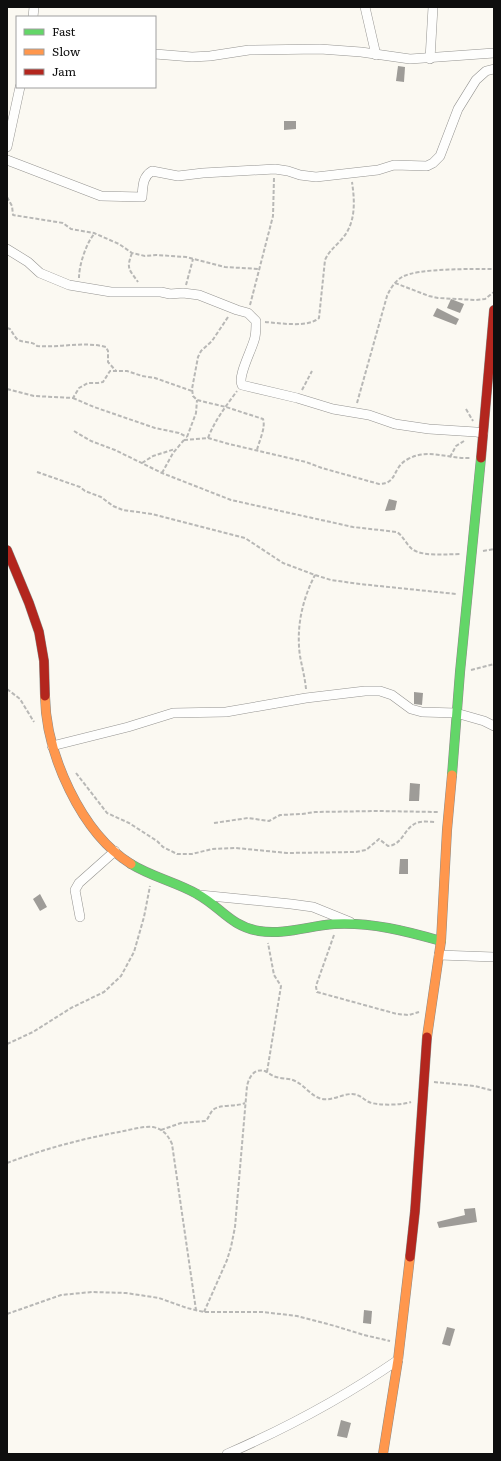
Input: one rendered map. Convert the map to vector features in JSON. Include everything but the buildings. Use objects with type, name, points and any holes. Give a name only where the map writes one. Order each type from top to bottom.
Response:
[{"type":"street","points":[[365,7],[376,55]]},
{"type":"street","points":[[430,59],[433,7]]},
{"type":"street","points":[[156,54],[192,57],[210,56],[249,50],[320,49],[361,52],[410,60],[494,53]]},
{"type":"street","points":[[7,160],[101,196],[124,197],[142,197],[143,183],[148,174],[152,171],[178,176],[275,169],[306,176],[378,170],[394,165],[427,166],[433,164],[440,156],[458,109],[476,80],[486,71],[494,69]]},
{"type":"street","points":[[7,147],[20,88]]},
{"type":"street","points":[[7,249],[28,262],[40,273],[59,282],[111,292],[161,292],[199,296],[248,313],[256,321],[255,337],[244,367],[241,385],[297,398],[333,409],[369,415],[395,424],[415,428],[481,433]]},
{"type":"street","points":[[384,1454],[398,1360],[415,1210],[423,1086],[430,1008],[441,941],[447,830],[456,713],[470,554],[481,457],[481,433],[493,342],[494,310]]},
{"type":"street","points":[[7,550],[30,602],[39,633],[43,652],[46,718],[52,746],[68,787],[82,812],[96,833],[115,851],[144,872],[199,895],[230,920],[248,929],[266,932],[292,931],[338,924],[376,925],[441,941]]},
{"type":"street","points":[[52,746],[128,727],[174,713],[226,712],[306,698],[365,691],[380,691],[392,695],[412,709],[422,712],[456,713],[484,721],[494,726]]},
{"type":"street","points":[[80,917],[75,890],[79,883],[115,851]]},
{"type":"street","points":[[199,895],[284,903],[314,908],[354,924]]},
{"type":"street","points":[[439,955],[494,957]]},
{"type":"street","points":[[227,1454],[315,1412],[364,1383],[398,1360]]},
{"type":"path","points":[[248,313],[273,216],[272,187],[275,169]]},
{"type":"path","points":[[256,321],[306,324],[315,322],[319,318],[325,260],[328,253],[346,233],[354,208],[350,173]]},
{"type":"path","points":[[7,197],[12,206],[13,215],[63,223],[72,229],[94,233],[120,244],[132,253],[145,256],[164,255],[193,259],[225,267],[259,269]]},
{"type":"path","points":[[81,287],[79,276],[81,267],[88,241],[94,233]]},
{"type":"path","points":[[132,253],[128,264],[129,268],[144,292]]},
{"type":"path","points":[[183,294],[193,259]]},
{"type":"path","points":[[353,413],[361,394],[387,296],[395,283],[401,277],[414,273],[440,270],[494,269]]},
{"type":"path","points":[[395,283],[438,298],[476,300],[485,299],[494,292]]},
{"type":"path","points":[[237,310],[229,316],[212,341],[201,351],[198,357],[192,391],[193,396],[198,400],[263,419],[263,427],[257,450]]},
{"type":"path","points":[[7,328],[10,329],[16,338],[37,346],[59,347],[82,344],[106,347],[108,351],[108,362],[116,371]]},
{"type":"path","points":[[73,398],[79,388],[88,383],[103,382],[110,371],[126,371],[155,378],[192,391]]},
{"type":"path","points":[[297,398],[312,371]]},
{"type":"path","points":[[208,438],[219,416],[241,385]]},
{"type":"path","points":[[7,389],[34,396],[73,398],[154,428],[187,437]]},
{"type":"path","points":[[162,473],[175,449],[187,437],[196,413],[198,400]]},
{"type":"path","points":[[74,431],[91,441],[115,450],[162,473],[231,500],[353,527],[397,532],[402,535],[412,549],[430,554],[470,554]]},
{"type":"path","points":[[450,457],[459,444],[481,433]]},
{"type":"path","points":[[184,440],[208,438],[306,462],[379,484],[386,484],[391,481],[397,467],[408,459],[420,454],[433,453],[462,458],[481,457]]},
{"type":"path","points":[[142,464],[153,456],[175,449]]},
{"type":"path","points":[[37,472],[80,487],[85,491],[101,497],[113,506],[122,510],[152,514],[245,538],[283,563],[331,580],[464,595],[467,598]]},
{"type":"path","points":[[306,698],[306,684],[300,657],[299,634],[302,604],[315,575]]},
{"type":"path","points":[[460,672],[486,668],[494,664]]},
{"type":"path","points":[[7,689],[20,699],[34,720],[35,725]]},
{"type":"path","points":[[75,771],[107,813],[129,823],[163,847],[177,854],[192,854],[212,849],[236,848],[287,853],[356,852],[366,850],[379,839],[388,846],[393,845],[398,842],[412,824],[420,822],[436,822],[441,824],[447,830]]},
{"type":"path","points":[[214,824],[248,818],[269,821],[280,814],[302,814],[315,812],[378,811],[449,813]]},
{"type":"path","points":[[7,1044],[33,1032],[71,1008],[104,992],[121,976],[134,952],[144,917],[152,875]]},
{"type":"path","points":[[338,924],[317,983],[317,992],[397,1014],[416,1013],[430,1008]]},
{"type":"path","points":[[266,932],[274,975],[281,986],[267,1072]]},
{"type":"path","points":[[204,1312],[231,1247],[235,1227],[247,1086],[252,1073],[257,1071],[267,1072],[277,1077],[297,1081],[317,1097],[324,1100],[352,1094],[358,1095],[376,1104],[410,1103],[423,1086],[475,1086],[494,1091]]},
{"type":"path","points":[[161,1130],[181,1123],[206,1120],[213,1110],[219,1107],[236,1106],[246,1103]]},
{"type":"path","points":[[7,1163],[41,1150],[145,1127],[161,1130],[168,1135],[172,1144],[196,1310]]},
{"type":"path","points":[[7,1314],[61,1295],[92,1292],[126,1293],[159,1298],[204,1312],[263,1312],[298,1316],[364,1335],[400,1343]]},
{"type":"traffic: fast","points":[[452,775],[460,672],[481,458]]},
{"type":"traffic: fast","points":[[131,864],[139,869],[197,894],[233,921],[249,929],[278,932],[334,924],[361,924],[402,931],[441,941]]},
{"type":"traffic: slow","points":[[45,696],[47,719],[52,742],[59,766],[70,790],[82,813],[97,833],[113,850],[131,864]]},
{"type":"traffic: slow","points":[[427,1037],[441,941],[447,830],[452,775]]},
{"type":"traffic: slow","points":[[383,1454],[398,1360],[410,1257]]},
{"type":"traffic: jam","points":[[481,458],[494,310]]},
{"type":"traffic: jam","points":[[7,550],[29,603],[39,632],[44,661],[45,696]]},
{"type":"traffic: jam","points":[[410,1257],[415,1211],[427,1037]]}]
